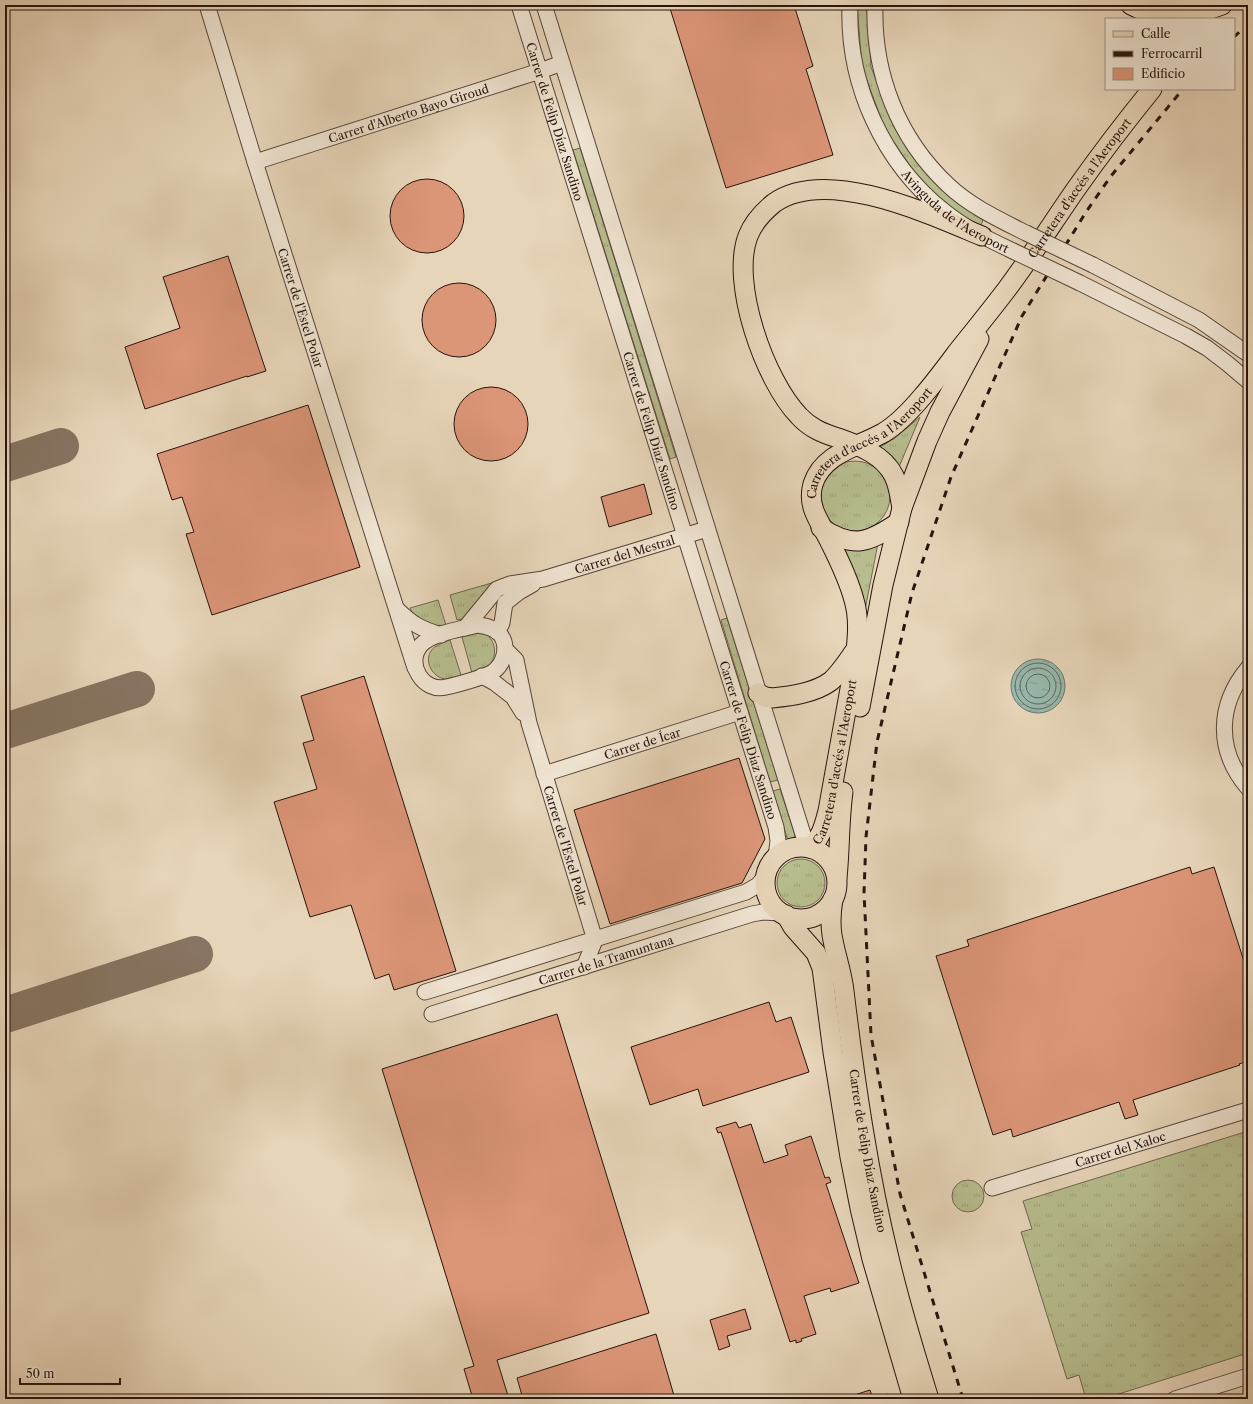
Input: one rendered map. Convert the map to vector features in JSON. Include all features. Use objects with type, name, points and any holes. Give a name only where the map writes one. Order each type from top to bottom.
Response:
[{"type":"main road","points":[[1131,5],[1151,13],[1164,16],[1176,16],[1204,12],[1222,5]]},
{"type":"main road","points":[[1218,18],[1232,5]]},
{"type":"main road","name":"Carretera d'accés a l'Aeroport","points":[[809,848],[818,840],[823,830],[828,811],[856,649],[858,618],[855,602],[840,563],[815,514],[811,494],[817,476],[822,467],[829,460],[856,445],[882,434],[896,424],[923,396],[1007,289],[1078,187],[1151,90]]},
{"type":"main road","points":[[822,528],[839,538],[855,541],[874,537],[900,515],[897,483],[889,468],[883,461],[856,445],[820,432],[809,426],[790,406],[771,375],[759,349],[746,292],[743,262],[747,237],[759,217],[779,200],[789,195],[828,189],[875,196],[982,236]]},
{"type":"main road","name":"Carretera d'accés a l'Aeroport","points":[[837,878],[839,859],[839,822],[844,786],[882,592],[900,515],[927,441],[940,412],[1007,289]]},
{"type":"main road","points":[[758,693],[765,697],[772,698],[816,689],[830,681],[839,673],[856,649]]},
{"type":"main road","points":[[793,848],[809,848],[818,851],[827,857],[833,866],[837,878],[836,891],[833,899],[825,910],[814,916],[800,919],[784,914],[775,907],[768,896],[765,881],[770,864],[776,857],[786,850],[793,848]]},
{"type":"main road","name":"Carrer de Felip Díaz Sandino","points":[[833,899],[831,914],[832,936],[844,989],[856,1088],[868,1158],[890,1262],[909,1334],[929,1399]]},
{"type":"main road","name":"Carrer de Felip Díaz Sandino","points":[[784,914],[793,927],[816,953],[822,968],[826,989],[833,1052],[860,1208],[874,1266],[913,1399]]},
{"type":"street","name":"Carrer de l'Estel Polar","points":[[207,5],[415,668]]},
{"type":"street","name":"Carrer de Felip Díaz Sandino","points":[[520,5],[776,827],[778,841],[776,857]]},
{"type":"street","name":"Carrer de Felip Díaz Sandino","points":[[544,5],[758,693],[809,848]]},
{"type":"street","name":"Avinguda de l'Aeroport","points":[[850,5],[851,38],[859,83],[866,105],[886,145],[900,166],[944,212],[982,236],[1186,336],[1207,348],[1248,381]]},
{"type":"street","name":"Avinguda de l'Aeroport","points":[[875,5],[876,42],[882,76],[890,101],[899,122],[911,142],[921,156],[949,186],[983,210],[1199,320],[1248,354]]},
{"type":"street","name":"Carrer d'Alberto Bayo Giroud","points":[[255,162],[562,63]]},
{"type":"street","name":"Carrer del Mestral","points":[[465,628],[497,589],[510,584],[543,579],[685,537],[707,529]]},
{"type":"street","name":"Carrer del Mestral","points":[[497,632],[502,623],[504,602],[543,579]]},
{"type":"street","points":[[397,610],[421,629],[442,635]]},
{"type":"street","points":[[478,625],[488,626],[497,632],[501,637],[505,649],[504,659],[499,667],[491,673],[444,688],[434,687],[419,677],[415,668],[415,656],[420,646],[429,638],[478,625]]},
{"type":"street","name":"Carrer de l'Estel Polar","points":[[505,649],[516,660],[529,723],[595,940]]},
{"type":"street","points":[[1248,668],[1234,688],[1228,702],[1224,732],[1226,747],[1231,762],[1238,775],[1248,788]]},
{"type":"street","name":"Carrer de l'Estel Polar","points":[[482,676],[495,683],[513,697],[529,723]]},
{"type":"street","name":"Carrer de Ícar","points":[[544,774],[740,712]]},
{"type":"street","name":"Carrer de la Tramuntana","points":[[425,992],[746,892],[758,885],[766,875]]},
{"type":"street","name":"Carrer de la Tramuntana","points":[[432,1014],[752,914],[764,912],[784,914]]},
{"type":"street","points":[[584,967],[595,940]]},
{"type":"street","name":"Carrer del Xaloc","points":[[992,1188],[1248,1110]]},
{"type":"street","points":[[1174,1399],[1248,1376]]},
{"type":"green space","points":[[857,5],[868,5],[867,10],[871,67],[894,127],[927,174],[955,201],[983,220],[980,228],[950,207],[919,179],[885,129],[862,67]]},
{"type":"green space","points":[[580,148],[676,457],[670,459],[573,150]]},
{"type":"green space","points":[[920,417],[899,467],[890,454],[880,447],[895,438]]},
{"type":"green space","points":[[848,461],[862,461],[875,467],[884,476],[888,482],[890,496],[888,510],[880,521],[869,529],[862,531],[848,531],[841,529],[830,521],[822,510],[820,503],[820,489],[822,482],[830,471],[841,463]]},
{"type":"green space","points":[[878,543],[864,615],[843,549]]},
{"type":"green space","points":[[495,582],[467,618],[457,620],[450,595]]},
{"type":"green space","points":[[438,600],[446,625],[425,623],[416,617],[410,608]]},
{"type":"green space","points":[[727,618],[778,780],[770,782],[721,620]]},
{"type":"green space","points":[[475,633],[483,634],[489,637],[494,645],[494,657],[487,667],[472,673],[462,637]]},
{"type":"green space","points":[[450,640],[461,675],[452,679],[444,679],[435,674],[429,666],[428,661],[431,651],[435,647]]},
{"type":"green space","points":[[780,789],[795,835],[794,838],[790,839],[787,838],[773,791]]},
{"type":"green space","points":[[801,859],[810,861],[818,866],[823,874],[825,883],[823,892],[818,900],[810,905],[801,907],[792,905],[784,900],[779,892],[777,883],[779,874],[784,866],[792,861]]},
{"type":"green space","points":[[1248,1131],[1248,1353],[1103,1399],[1086,1399],[1079,1375],[1067,1379],[1021,1232],[1032,1229],[1023,1201]]},
{"type":"green space","points":[[968,1180],[974,1181],[981,1187],[984,1196],[983,1202],[977,1209],[968,1212],[962,1211],[955,1205],[952,1196],[953,1190],[959,1183]]},
{"type":"water","points":[[1033,659],[1043,659],[1057,667],[1063,676],[1065,686],[1063,696],[1057,705],[1043,713],[1033,713],[1023,708],[1016,701],[1011,691],[1011,681],[1016,671],[1023,664]]},
{"type":"building","points":[[669,5],[794,5],[813,66],[806,69],[833,155],[726,188]]},
{"type":"building","points":[[420,179],[434,179],[448,185],[458,195],[464,209],[464,223],[458,237],[448,247],[434,253],[420,253],[406,247],[396,237],[390,223],[390,209],[396,195],[406,185]]},
{"type":"building","points":[[228,256],[266,371],[145,409],[125,347],[180,328],[163,277]]},
{"type":"building","points":[[452,283],[466,283],[480,289],[490,299],[496,313],[496,327],[490,341],[480,351],[466,357],[452,357],[438,351],[428,341],[422,327],[422,313],[428,299],[438,289]]},
{"type":"building","points":[[484,387],[498,387],[512,393],[522,403],[528,417],[528,431],[522,445],[512,455],[498,461],[484,461],[470,455],[460,445],[454,431],[454,417],[460,403],[470,393]]},
{"type":"building","points":[[308,405],[360,567],[212,615],[186,534],[194,532],[182,497],[172,500],[157,454]]},
{"type":"building","points":[[644,484],[652,514],[609,527],[601,497]]},
{"type":"building","points":[[364,676],[456,971],[394,990],[389,974],[375,979],[351,905],[310,917],[274,802],[317,789],[303,743],[314,740],[301,696]]},
{"type":"building","points":[[739,758],[765,839],[742,883],[610,924],[574,810]]},
{"type":"building","points":[[1190,867],[1192,874],[1214,867],[1248,974],[1248,1061],[1239,1064],[1240,1065],[1133,1100],[1138,1115],[1125,1119],[1119,1102],[1013,1137],[1011,1129],[993,1135],[936,956],[969,946],[967,940]]},
{"type":"building","points":[[769,1002],[776,1022],[791,1017],[809,1072],[703,1106],[698,1089],[650,1105],[631,1047]]},
{"type":"building","points":[[557,1014],[649,1313],[497,1360],[509,1399],[473,1399],[464,1369],[474,1366],[382,1069]]},
{"type":"building","points":[[736,1122],[739,1128],[751,1124],[764,1163],[788,1155],[785,1145],[811,1136],[825,1178],[829,1177],[831,1182],[826,1184],[859,1283],[831,1292],[830,1288],[804,1296],[816,1334],[801,1339],[802,1341],[796,1343],[796,1340],[790,1342],[721,1132],[718,1133],[716,1128]]},
{"type":"building","points":[[745,1309],[751,1329],[727,1336],[730,1346],[719,1350],[710,1320]]},
{"type":"building","points":[[656,1334],[675,1399],[523,1399],[517,1378]]},
{"type":"building","points":[[870,1390],[873,1399],[842,1399],[845,1398]]},
{"type":"building","points":[[888,1394],[890,1399],[884,1399],[883,1396]]},
{"type":"taxiway","points":[[5,464],[61,446]]},
{"type":"taxiway","points":[[5,731],[137,689]]},
{"type":"taxiway","points":[[5,1015],[195,954]]},
{"type":"railway","points":[[1235,36],[1248,24]]},
{"type":"railway","points":[[963,1399],[900,1194],[871,1035],[864,893],[866,837],[877,742],[912,593],[951,477],[1022,316],[1086,212],[1111,176],[1182,90]]}]
